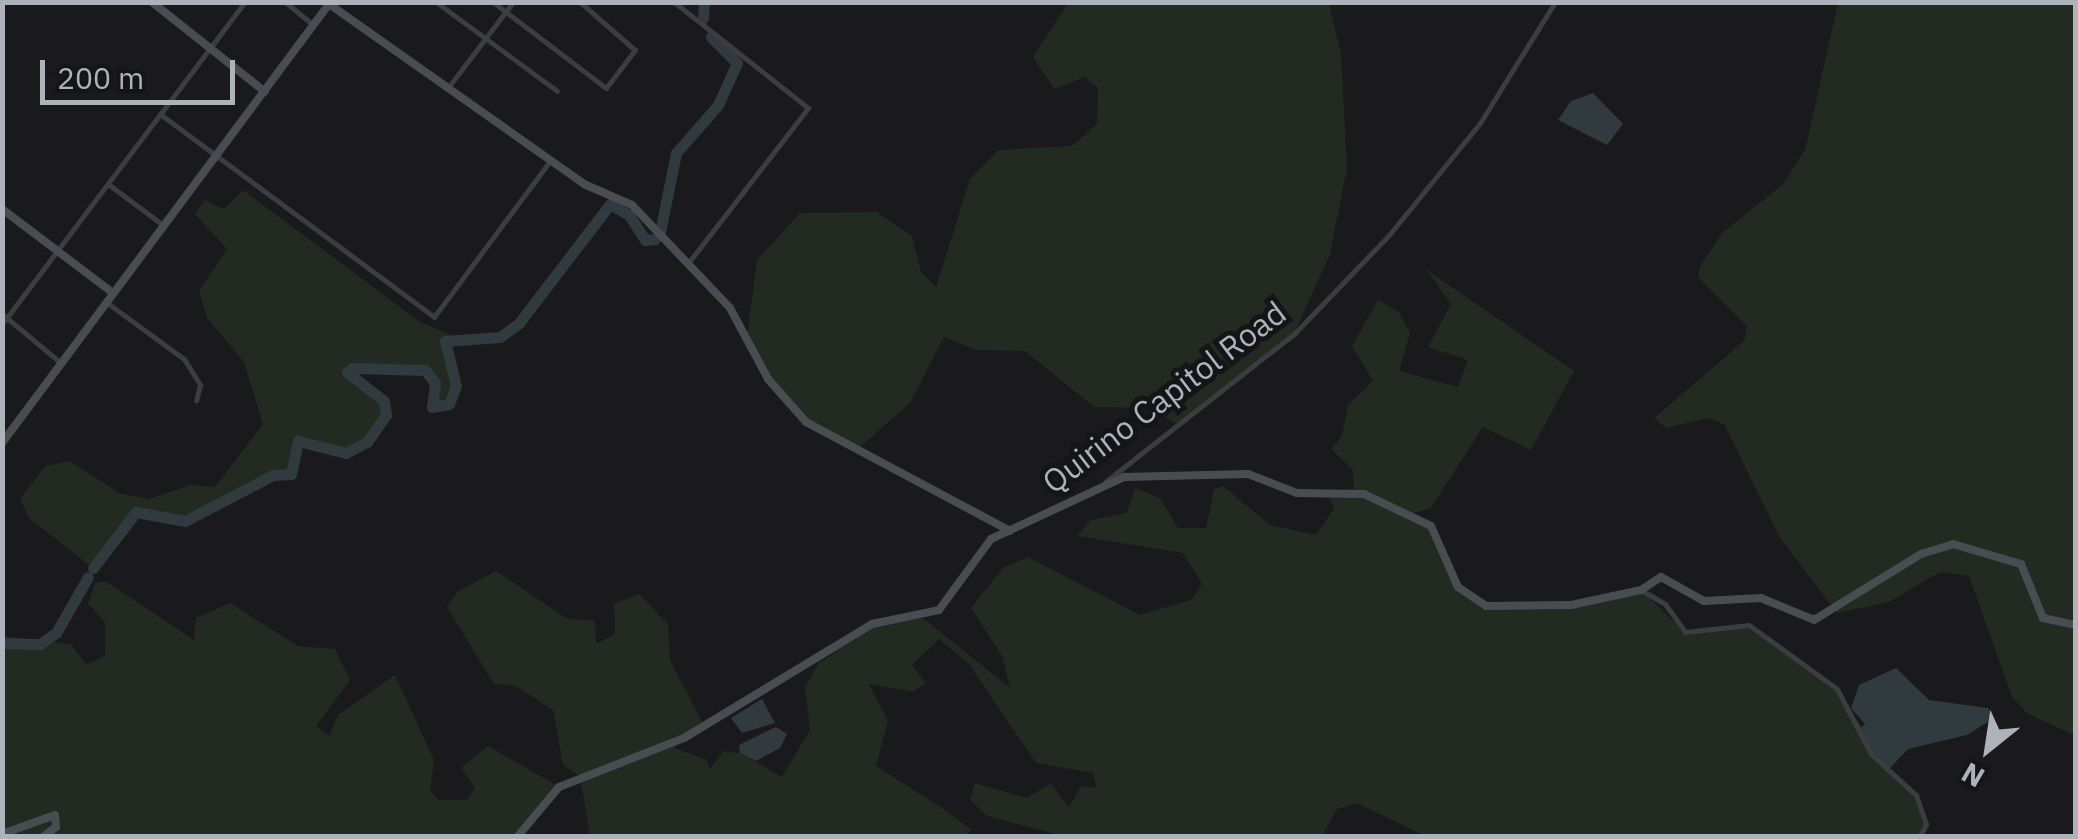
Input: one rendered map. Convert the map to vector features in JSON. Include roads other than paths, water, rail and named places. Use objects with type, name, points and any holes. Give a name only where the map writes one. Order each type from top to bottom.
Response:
[{"type":"street","points":[[61,363],[4,319],[245,2]]},
{"type":"street","points":[[285,2],[311,23]]},
{"type":"street","points":[[436,2],[557,92]]},
{"type":"street","points":[[493,2],[606,88],[634,50],[580,2]]},
{"type":"street","points":[[450,85],[512,2]]},
{"type":"street","points":[[674,2],[808,108],[688,263]]},
{"type":"street","name":"Quirino Capitol Road","points":[[518,836],[538,808],[580,776],[684,738],[872,624],[939,610],[978,548],[1105,482],[1294,334],[1390,236],[1475,130],[1555,2]]},
{"type":"street","points":[[155,3],[265,92]]},
{"type":"street","points":[[2,443],[329,3],[552,159],[632,205],[730,308],[768,379],[806,422],[1011,531]]},
{"type":"street","points":[[160,114],[434,317],[552,159]]},
{"type":"street","points":[[108,184],[163,225]]},
{"type":"street","points":[[2,208],[112,293]]},
{"type":"street","points":[[106,302],[184,359],[200,385],[196,401]]},
{"type":"street","points":[[1105,482],[1248,474],[1297,493],[1364,494],[1431,526],[1465,596],[1486,606],[1571,605],[1641,590],[1670,578],[1704,601],[1761,598],[1814,620],[1921,554],[1953,544],[2021,564],[2043,618],[2076,624]]},
{"type":"street","points":[[1641,590],[1665,604],[1685,632],[1749,626],[1838,688],[1870,754],[1916,796],[1926,824],[1920,836]]},
{"type":"street","points":[[2,834],[55,816],[56,827],[44,836]]},
{"type":"waterway","points":[[703,18],[704,2]]},
{"type":"waterway","points":[[660,232],[676,153],[718,105],[737,63],[711,37]]},
{"type":"waterway","points":[[93,568],[136,512],[185,521],[273,475],[291,474],[298,441],[346,453],[367,442],[386,415],[384,401],[347,372],[352,368],[425,370],[435,383],[432,407],[449,404],[456,386],[445,341],[500,337],[519,323],[610,204],[629,215],[645,240],[655,239]]},
{"type":"waterway","points":[[2,643],[40,644],[56,633],[88,577]]}]
